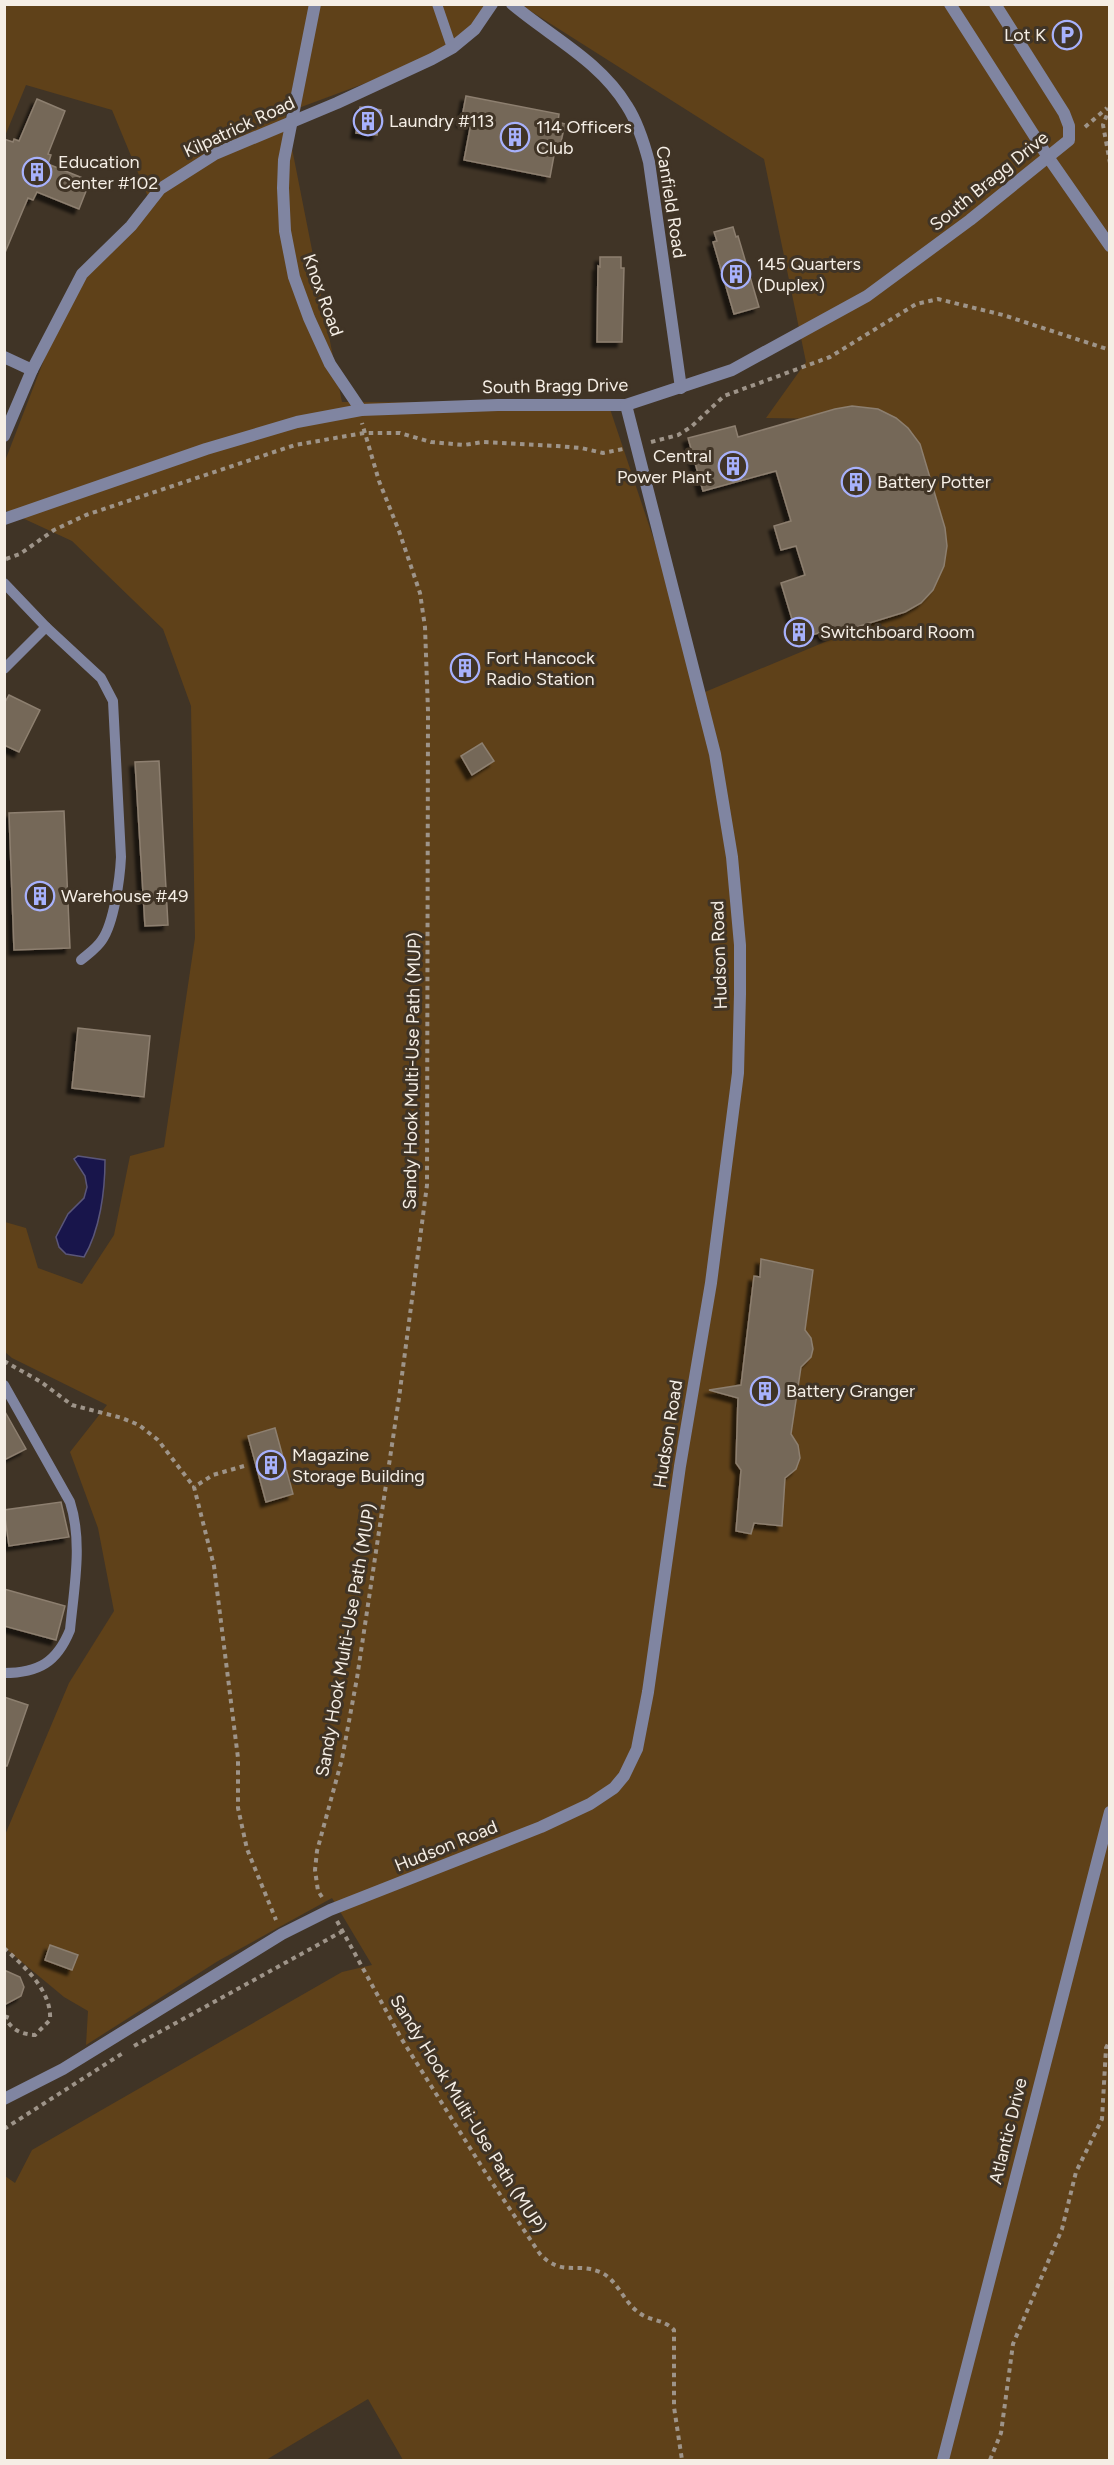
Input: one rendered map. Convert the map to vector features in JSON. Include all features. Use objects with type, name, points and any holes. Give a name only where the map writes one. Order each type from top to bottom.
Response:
[{"type":"street","name":"Knox Road","points":[[315,4],[284,160],[283,188],[287,250],[309,318],[330,364],[361,410]]},
{"type":"street","name":"Kilpatrick Road","points":[[4,436],[32,370],[82,274],[132,226],[144,207],[160,189],[215,154],[422,64],[452,48],[475,29],[492,4]]},
{"type":"street","name":"Canfield Road","points":[[512,4],[537,26],[586,59],[604,76],[627,105],[641,135],[649,162],[681,388]]},
{"type":"street","points":[[951,4],[1048,157],[1110,246]]},
{"type":"street","name":"South Bragg Drive","points":[[4,519],[270,429],[361,410],[498,405],[626,405],[732,370],[867,296],[970,220],[1069,140],[1069,126],[1064,113],[995,4]]},
{"type":"street","points":[[4,357],[32,370]]},
{"type":"street","name":"Hudson Road","points":[[4,2099],[63,2069],[282,1934],[330,1910],[541,1827],[590,1804],[614,1788],[624,1776],[637,1749],[648,1692],[680,1466],[711,1283],[738,1073],[741,994],[740,945],[732,857],[715,754],[626,405]]},
{"type":"street","name":"Atlantic Drive","points":[[943,2460],[1110,1812]]},
{"type":"lane","points":[[437,4],[452,48]]},
{"type":"lane","points":[[4,583],[46,627],[101,678],[113,701],[121,857],[120,879],[106,932],[96,947],[81,960]]},
{"type":"lane","points":[[4,669],[46,627]]},
{"type":"lane","points":[[4,1385],[70,1502],[75,1517],[77,1537],[70,1630],[65,1643],[58,1654],[40,1667],[23,1672],[4,1673]]},
{"type":"path","points":[[1069,140],[1110,106]]},
{"type":"path","points":[[1110,106],[1103,125],[1110,163]]},
{"type":"path","points":[[6,559],[20,554],[54,530],[86,515],[295,445],[364,433],[400,433],[442,443],[557,446],[603,453],[678,435],[691,427],[724,396],[830,357],[916,304],[927,301],[938,299],[1003,315],[1110,350]]},
{"type":"path","name":"Sandy Hook Multi-Use Path (MUP)","points":[[364,433],[420,593],[424,627],[428,711],[427,1185],[402,1375],[357,1678],[342,1759],[317,1851],[315,1870],[318,1891],[343,1931],[401,2038],[487,2175],[540,2254],[549,2264],[559,2267],[585,2268],[602,2272],[639,2313],[669,2324],[674,2330],[674,2398],[682,2460]]},
{"type":"path","points":[[4,1362],[41,1382],[72,1405],[140,1425],[158,1440],[194,1487],[214,1566],[238,1758],[238,1808],[241,1826],[247,1849],[282,1934]]},
{"type":"path","points":[[194,1487],[213,1475],[244,1466]]},
{"type":"path","points":[[4,2128],[134,2046],[343,1931]]},
{"type":"path","points":[[4,1948],[26,1967],[49,1999],[50,2020],[35,2035],[21,2034],[10,2027],[6,2019],[8,2014],[4,2012]]},
{"type":"path","points":[[990,2460],[1001,2433],[1013,2344],[1062,2229],[1076,2172],[1102,2119],[1106,2048],[1110,2040]]},
{"type":"shaded area","points":[[5,5],[494,5],[455,50],[285,113],[342,402],[608,403],[705,692],[899,611],[894,420],[766,418],[806,362],[764,159],[521,5],[1109,5],[1109,2460],[403,2460],[368,2399],[266,2460],[5,2460],[5,2176],[15,2183],[32,2150],[342,1972],[372,1965],[332,1898],[218,1961],[86,2045],[88,2011],[64,1997],[5,1948],[5,1835],[69,1683],[114,1611],[98,1528],[70,1452],[107,1405],[12,1358],[5,1352],[5,1222],[26,1228],[38,1268],[82,1284],[114,1235],[130,1156],[164,1147],[195,938],[191,706],[163,629],[72,541],[5,510],[5,461],[69,295],[151,204],[112,110],[26,85],[5,136]]},
{"type":"shaded area","points":[[78,1156],[105,1160],[98,1223],[84,1257],[66,1254],[59,1247],[56,1237],[68,1214],[84,1198],[87,1187],[85,1176],[74,1159]]},
{"type":"building","name":"114 Officers Club","points":[[466,96],[559,114],[558,122],[565,124],[559,151],[555,150],[550,177],[464,160],[471,123],[461,122]]},
{"type":"building","name":"Education Center #102","points":[[37,99],[65,111],[48,154],[51,155],[48,164],[90,181],[79,209],[37,192],[33,200],[28,198],[4,255],[4,139],[19,141]]},
{"type":"building","name":"Laundry #113","points":[[360,107],[381,110],[377,135],[356,133]]},
{"type":"building","name":"145 Quarters (Duplex)","points":[[733,227],[736,237],[738,236],[759,307],[734,314],[713,242],[717,241],[714,232]]},
{"type":"building","points":[[600,257],[621,257],[621,268],[624,268],[622,342],[597,342]]},
{"type":"building","name":"Battery Potter","points":[[852,406],[878,409],[896,418],[908,428],[920,444],[945,528],[947,546],[944,566],[933,590],[921,603],[905,612],[824,637],[822,632],[798,639],[781,583],[805,575],[796,546],[781,550],[774,526],[791,521],[776,471],[703,491],[688,438],[735,426],[738,437]]},
{"type":"building","points":[[9,695],[40,710],[19,752],[4,745],[4,704]]},
{"type":"building","points":[[482,743],[494,761],[472,775],[461,756]]},
{"type":"building","points":[[159,761],[168,925],[145,926],[135,762]]},
{"type":"building","name":"Warehouse #49","points":[[64,811],[70,948],[14,950],[9,813]]},
{"type":"building","points":[[78,1028],[150,1036],[144,1097],[72,1088]]},
{"type":"building","name":"Battery Granger","points":[[761,1259],[813,1270],[805,1330],[811,1338],[813,1349],[811,1357],[801,1367],[791,1434],[798,1445],[800,1458],[796,1469],[785,1478],[782,1526],[754,1523],[751,1534],[736,1531],[741,1470],[736,1463],[738,1398],[709,1390],[741,1385],[754,1276],[760,1277]]},
{"type":"building","points":[[4,1410],[26,1449],[4,1460]]},
{"type":"building","name":"Magazine Storage Building","points":[[275,1428],[293,1494],[266,1502],[248,1436]]},
{"type":"building","points":[[61,1502],[69,1537],[9,1546],[4,1510]]},
{"type":"building","points":[[4,1589],[65,1606],[56,1640],[4,1626]]},
{"type":"building","points":[[4,1697],[28,1705],[7,1766],[4,1766]]},
{"type":"building","points":[[50,1945],[78,1955],[72,1970],[45,1960]]},
{"type":"building","points":[[4,1970],[20,1977],[24,1987],[21,1996],[4,2005]]},
{"type":"place","name":"Lot K","points":[[1067,35]]},
{"type":"place","name":"Laundry #113","points":[[368,121]]},
{"type":"place","name":"114 Officers Club","points":[[515,137]]},
{"type":"place","name":"Education Center #102","points":[[37,172]]},
{"type":"place","name":"145 Quarters (Duplex)","points":[[736,274]]},
{"type":"place","name":"Central Power Plant","points":[[733,466]]},
{"type":"place","name":"Battery Potter","points":[[856,482]]},
{"type":"place","name":"Switchboard Room","points":[[799,632]]},
{"type":"place","name":"Fort Hancock Radio Station","points":[[465,668]]},
{"type":"place","name":"Warehouse #49","points":[[40,896]]},
{"type":"place","name":"Battery Granger","points":[[765,1391]]},
{"type":"place","name":"Magazine Storage Building","points":[[271,1465]]}]
